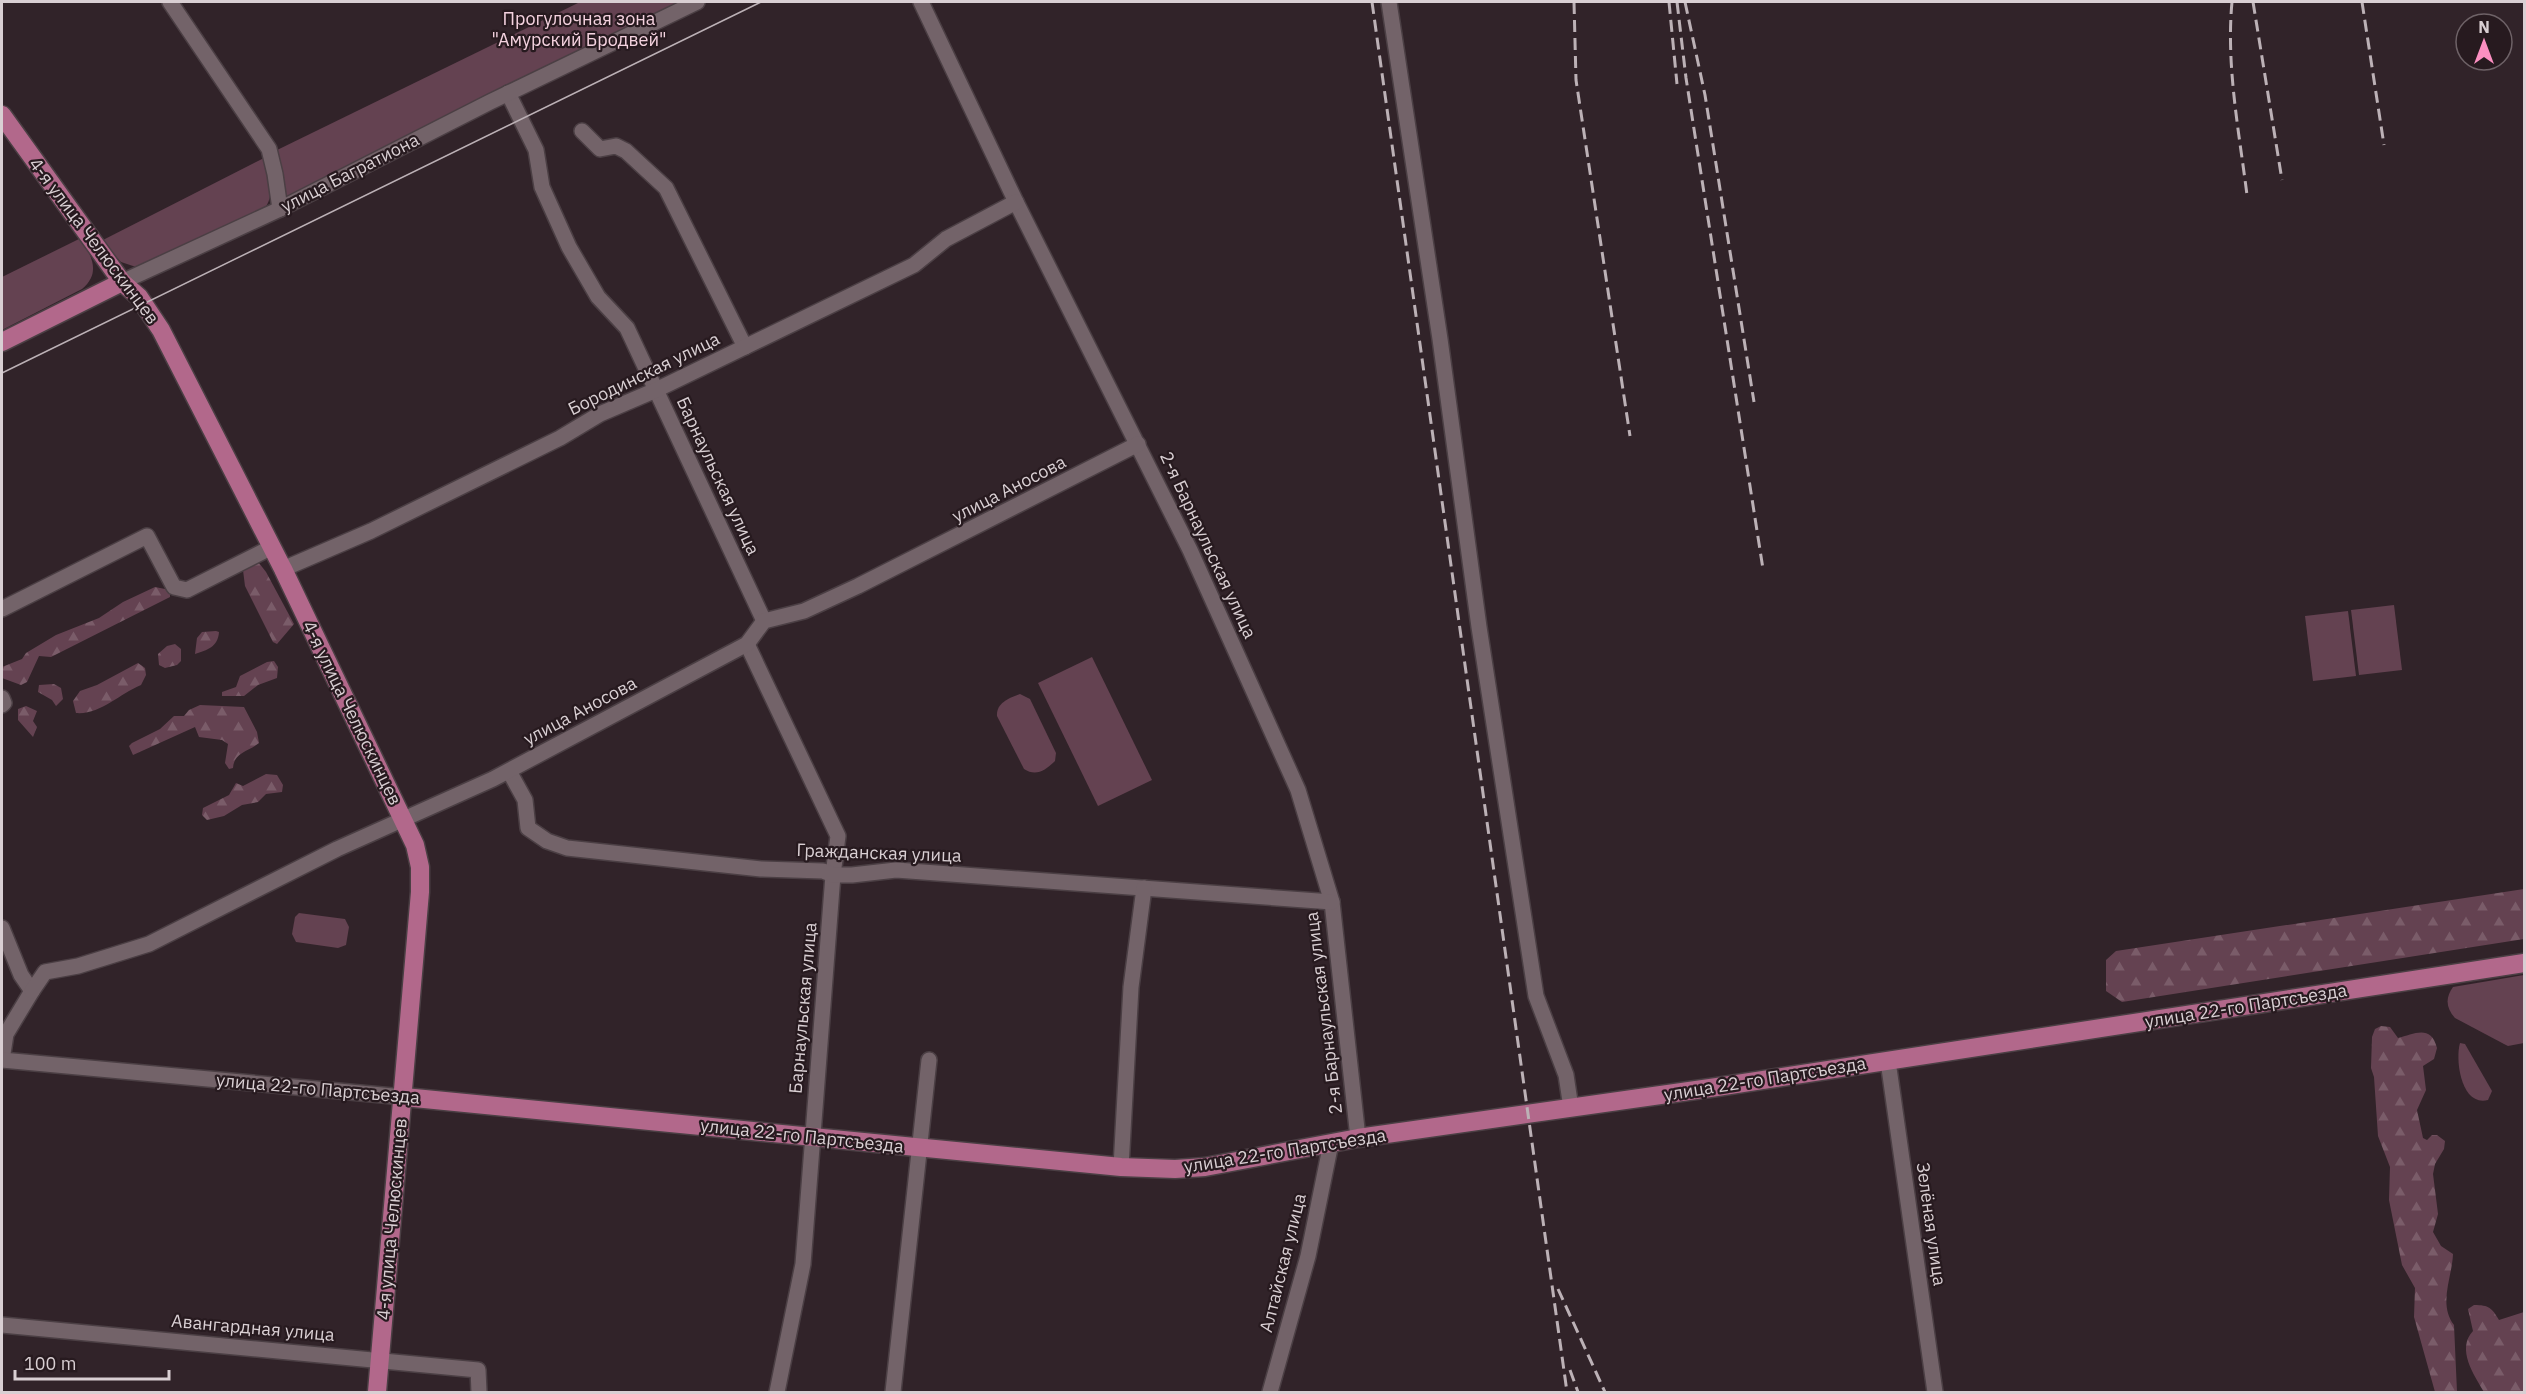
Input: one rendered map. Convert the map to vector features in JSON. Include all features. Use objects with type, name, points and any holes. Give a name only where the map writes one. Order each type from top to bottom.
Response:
[{"type":"main road","name":"4-я улица Челюскинцев","points":[[2,115],[122,282],[139,297],[161,330],[283,569],[404,819],[417,856],[420,892],[404,1097],[376,1392]]},
{"type":"main road","name":"улица Багратиона","points":[[2,342],[122,282]]},
{"type":"main road","name":"улица 22-го Партсъезда","points":[[404,1097],[1121,1167],[1175,1169],[1205,1167],[1358,1138],[1888,1061],[2524,963]]},
{"type":"street","points":[[170,2],[269,149],[280,209]]},
{"type":"street","name":"улица Багратиона","points":[[122,282],[280,209],[508,93],[697,2]]},
{"type":"street","name":"2-я Барнаульская улица","points":[[921,2],[1016,202],[1191,550],[1298,790],[1332,902],[1358,1138]]},
{"type":"street","points":[[1389,2],[1440,339],[1479,627],[1536,996],[1566,1074],[1572,1108]]},
{"type":"street","name":"Барнаульская улица","points":[[508,93],[536,150],[542,187],[569,247],[598,297],[627,328],[764,621]]},
{"type":"street","points":[[582,130],[600,149],[616,146],[626,151],[666,188],[745,347]]},
{"type":"street","name":"Бородинская улица","points":[[283,569],[371,531],[560,438],[600,414],[656,390],[914,265],[946,239],[1016,202]]},
{"type":"street","name":"улица Аносова","points":[[2,1060],[6,1034],[45,972],[78,966],[148,944],[337,849],[509,771],[747,644],[764,621],[804,611],[858,586],[1138,444]]},
{"type":"street","points":[[2,609],[147,536],[174,587],[187,590],[272,547]]},
{"type":"street","name":"Барнаульская улица","points":[[747,644],[838,836],[833,874],[803,1264],[777,1392]]},
{"type":"street","points":[[2,698],[4,703],[2,705]]},
{"type":"street","name":"Гражданская улица","points":[[509,771],[525,800],[528,828],[547,841],[567,848],[761,869],[822,871],[852,875],[896,870],[1332,902]]},
{"type":"street","points":[[1121,1167],[1131,987],[1144,888]]},
{"type":"street","points":[[2,928],[21,975],[32,991]]},
{"type":"street","name":"улица 22-го Партсъезда","points":[[2,1060],[404,1097]]},
{"type":"street","points":[[892,1392],[928,1060]]},
{"type":"street","name":"Зелёная улица","points":[[1888,1061],[1935,1392]]},
{"type":"street","name":"Алтайская улица","points":[[1270,1392],[1308,1257],[1331,1143]]},
{"type":"street","name":"Авангардная улица","points":[[2,1325],[478,1370],[479,1392]]},
{"type":"green space","name":"Прогулочная зона \"Амурский Бродвей\"","points":[[580,2],[692,2],[287,197],[282,194],[273,152]]},
{"type":"green space","points":[[264,158],[270,193],[267,206],[262,211],[136,267],[121,262],[101,241]]},
{"type":"green space","points":[[81,238],[93,265],[88,283],[82,289],[2,330],[2,277]]},
{"type":"green space","points":[[259,563],[294,624],[277,644],[273,642],[245,586],[243,570],[248,565]]},
{"type":"green space","points":[[155,587],[170,590],[170,597],[51,657],[39,656],[27,682],[21,685],[2,678],[2,667],[22,659],[26,653],[56,635],[99,618],[123,602]]},
{"type":"green space","points":[[2394,605],[2402,670],[2359,675],[2351,610]]},
{"type":"green space","points":[[2348,611],[2356,676],[2313,681],[2305,616]]},
{"type":"green space","points":[[202,632],[219,632],[217,641],[208,649],[195,654],[197,638]]},
{"type":"green space","points":[[175,644],[181,649],[181,661],[177,665],[165,668],[159,665],[158,654],[167,646]]},
{"type":"green space","points":[[1092,657],[1152,780],[1098,806],[1038,683]]},
{"type":"green space","points":[[274,661],[278,667],[277,678],[258,685],[244,696],[222,696],[222,692],[236,687],[240,676],[267,662]]},
{"type":"green space","points":[[138,663],[145,668],[146,675],[141,685],[93,711],[76,713],[73,701],[80,691],[97,685]]},
{"type":"green space","points":[[54,684],[61,688],[63,699],[56,706],[52,700],[38,692],[39,685]]},
{"type":"green space","points":[[1020,694],[1030,699],[1056,753],[1055,761],[1044,770],[1037,772],[1024,769],[997,716],[1001,704]]},
{"type":"green space","points":[[200,705],[244,707],[257,732],[259,743],[239,755],[233,768],[229,769],[225,763],[228,744],[222,740],[199,737],[195,727],[133,755],[129,746],[132,743],[160,729],[174,716],[184,716],[189,710]]},
{"type":"green space","points":[[26,706],[37,711],[33,721],[37,727],[33,737],[18,720],[18,709]]},
{"type":"green space","points":[[266,774],[277,775],[283,785],[282,792],[266,794],[258,802],[242,805],[224,816],[207,820],[202,815],[203,808],[229,795],[236,783],[243,786]]},
{"type":"green space","points":[[2524,889],[2524,939],[2122,1002],[2106,991],[2106,960],[2116,951]]},
{"type":"green space","points":[[299,913],[345,919],[349,927],[346,945],[338,948],[296,942],[292,934],[295,917]]},
{"type":"green space","points":[[2524,975],[2524,1043],[2508,1046],[2455,1018],[2450,1010],[2448,999],[2453,987]]},
{"type":"green space","points":[[2381,1026],[2390,1027],[2398,1038],[2421,1032],[2426,1033],[2431,1036],[2437,1048],[2434,1059],[2423,1066],[2426,1090],[2417,1110],[2423,1138],[2427,1140],[2432,1135],[2437,1135],[2445,1141],[2433,1174],[2438,1214],[2433,1232],[2441,1246],[2453,1254],[2446,1300],[2449,1317],[2454,1325],[2457,1392],[2435,1392],[2414,1317],[2415,1288],[2402,1265],[2389,1200],[2390,1167],[2378,1136],[2374,1077],[2371,1068],[2372,1037],[2375,1029]]},
{"type":"green space","points":[[2460,1043],[2465,1044],[2492,1091],[2488,1100],[2479,1100],[2466,1090],[2458,1060]]},
{"type":"green space","points":[[2474,1305],[2490,1308],[2499,1320],[2524,1312],[2524,1392],[2484,1392],[2466,1354],[2468,1338],[2473,1331],[2468,1309]]},
{"type":"tram line","points":[[2,373],[761,2]]},
{"type":"railway","points":[[1372,2],[1567,1392]]},
{"type":"railway","points":[[1574,2],[1576,80],[1630,436]]},
{"type":"railway","points":[[1669,2],[1677,84]]},
{"type":"railway","points":[[1677,2],[1686,78],[1763,569]]},
{"type":"railway","points":[[1685,2],[1705,95],[1754,402]]},
{"type":"railway","points":[[2232,2],[2232,74],[2247,195]]},
{"type":"railway","points":[[2253,2],[2282,180]]},
{"type":"railway","points":[[2362,2],[2384,145]]},
{"type":"railway","points":[[1558,1289],[1605,1392]]},
{"type":"railway","points":[[1570,1370],[1578,1392]]}]
